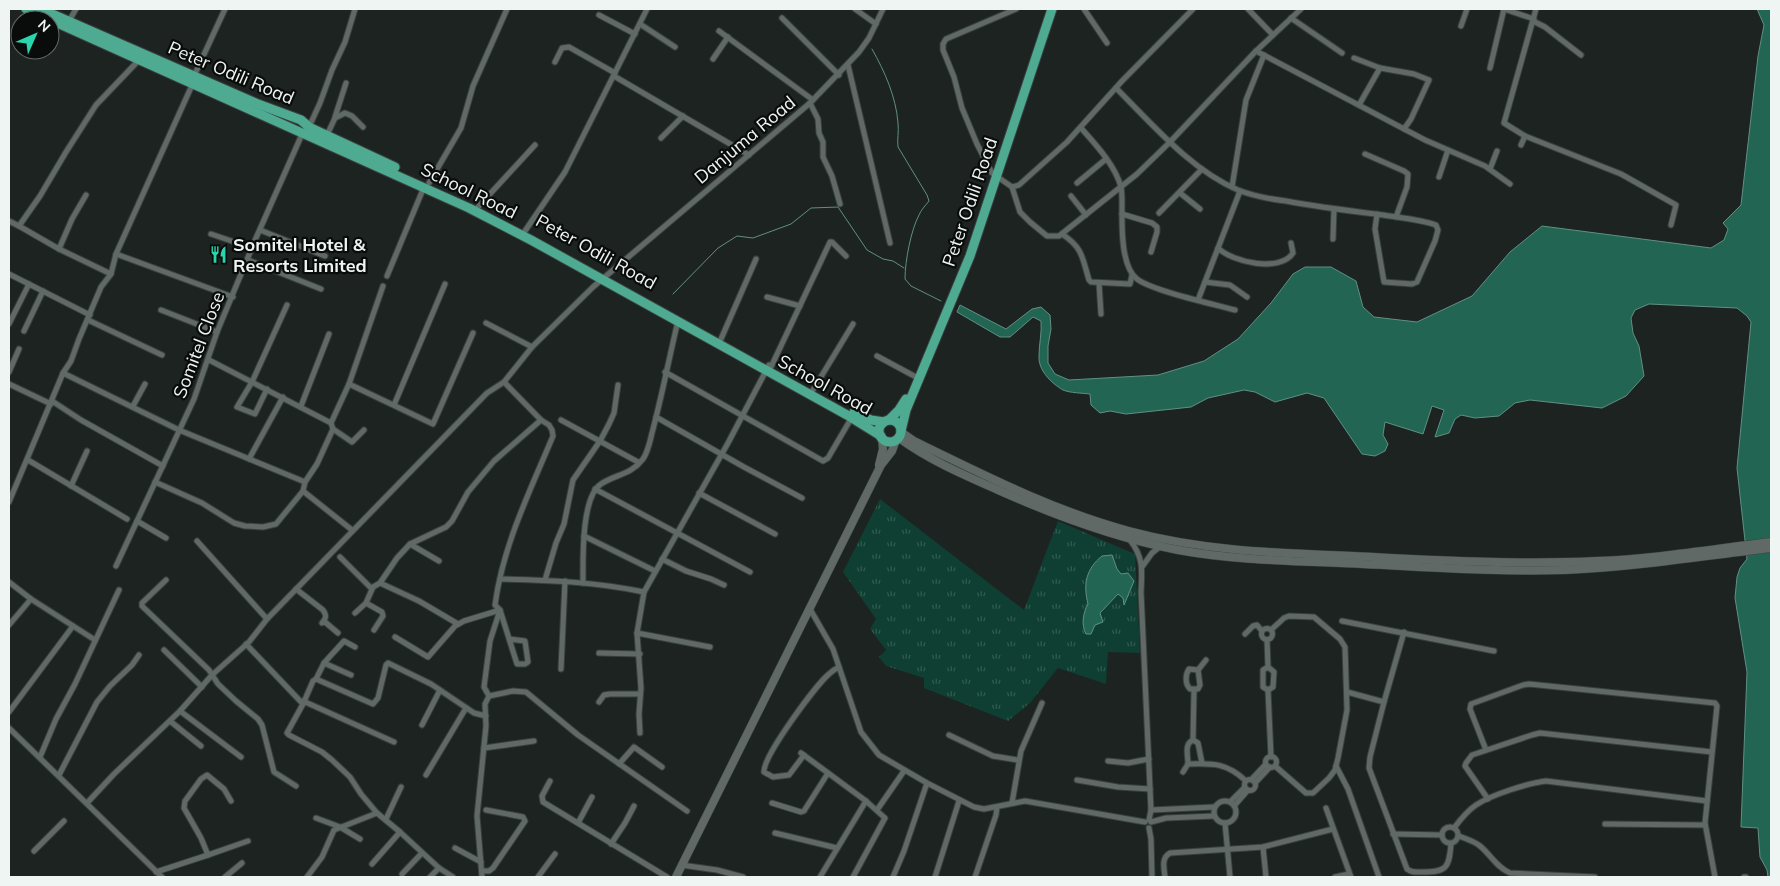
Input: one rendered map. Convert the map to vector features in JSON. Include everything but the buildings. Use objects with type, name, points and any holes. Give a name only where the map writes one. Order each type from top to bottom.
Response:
[{"type":"main road","name":"School Road","points":[[26,9],[139,60],[194,79],[271,119],[306,129],[427,185],[605,278],[678,321],[768,367],[881,437]]},
{"type":"main road","name":"Peter Odili Road","points":[[41,9],[194,79]]},
{"type":"main road","name":"Peter Odili Road","points":[[899,435],[906,410],[970,256],[1046,9]]},
{"type":"main road","name":"Peter Odili Road","points":[[306,129],[327,135],[427,185],[478,207],[526,231],[605,278],[721,339],[768,367],[866,418],[887,421],[902,406],[916,377],[994,175],[1052,9]]},
{"type":"main road","points":[[676,877],[879,471],[881,465],[892,452],[899,435],[896,422],[887,421],[880,428],[883,449],[878,466],[879,471]]},
{"type":"main road","points":[[881,437],[888,442],[899,435]]},
{"type":"main road","points":[[899,435],[925,455],[959,473],[1012,497],[1078,522],[1130,539],[1161,546],[1238,558],[1534,570],[1605,567],[1771,542]]},
{"type":"main road","points":[[899,435],[1006,486],[1056,507],[1129,531],[1210,548],[1270,553],[1526,563],[1624,559],[1733,549],[1771,548]]},
{"type":"street","points":[[68,21],[76,9]]},
{"type":"street","points":[[9,502],[64,373],[71,361],[101,287],[111,274],[116,254],[225,9]]},
{"type":"street","name":"Somitel Close","points":[[116,566],[194,399],[218,332],[252,248],[306,129],[320,104],[332,70],[345,42],[355,9]]},
{"type":"street","points":[[387,276],[427,185],[461,128],[473,86],[507,9]]},
{"type":"street","points":[[526,231],[565,172],[640,24],[645,9]]},
{"type":"street","points":[[855,9],[876,24]]},
{"type":"street","name":"Danjuma Road","points":[[87,803],[114,774],[180,711],[212,675],[246,644],[267,619],[352,530],[487,393],[504,382],[532,347],[593,287],[811,102],[859,52],[883,9]]},
{"type":"street","points":[[1016,9],[946,39],[943,44],[962,108],[977,144],[994,175],[1012,187],[1020,212],[1047,236],[1059,236],[1121,188],[1170,142],[1256,51],[1301,9]]},
{"type":"street","points":[[1084,9],[1107,43]]},
{"type":"street","points":[[1012,187],[1019,185],[1034,173],[1080,128],[1193,9]]},
{"type":"street","points":[[1248,9],[1273,35]]},
{"type":"street","points":[[1461,26],[1467,9]]},
{"type":"street","points":[[1490,68],[1504,9],[1533,20],[1545,27],[1581,55]]},
{"type":"street","points":[[1536,9],[1504,123],[1525,136],[1621,174],[1676,205],[1671,225]]},
{"type":"street","points":[[599,15],[635,34]]},
{"type":"street","points":[[782,18],[838,75]]},
{"type":"street","points":[[1291,18],[1342,53]]},
{"type":"street","points":[[640,24],[675,47]]},
{"type":"street","points":[[719,31],[811,102],[818,119],[819,133],[823,142],[823,157],[832,176],[840,204]]},
{"type":"street","points":[[713,59],[728,37]]},
{"type":"street","points":[[555,62],[562,48],[569,47],[748,154]]},
{"type":"street","points":[[1256,51],[1404,129],[1490,169],[1510,184]]},
{"type":"street","points":[[1232,187],[1246,100],[1264,55]]},
{"type":"street","points":[[1354,58],[1380,68],[1414,74],[1429,80],[1411,119],[1404,129]]},
{"type":"street","points":[[19,226],[40,196],[96,105],[139,60]]},
{"type":"street","points":[[848,65],[890,243]]},
{"type":"street","points":[[1359,105],[1380,68]]},
{"type":"street","points":[[327,135],[335,118],[346,83]]},
{"type":"street","points":[[1116,88],[1170,142],[1202,169],[1240,191],[1261,197],[1334,209],[1377,214],[1427,222],[1438,227],[1435,241],[1419,279],[1412,284],[1384,282],[1376,229],[1377,214]]},
{"type":"street","points":[[335,118],[345,113],[352,116],[363,127]]},
{"type":"street","points":[[661,138],[683,116]]},
{"type":"street","points":[[1080,128],[1106,159],[1121,188],[1124,249],[1126,261],[1132,275],[1139,281],[1161,289],[1235,310]]},
{"type":"street","points":[[1521,145],[1525,136]]},
{"type":"street","points":[[478,207],[535,145]]},
{"type":"street","points":[[1438,177],[1448,150]]},
{"type":"street","points":[[1490,169],[1497,151]]},
{"type":"street","points":[[1365,154],[1408,174],[1407,187],[1396,217]]},
{"type":"street","points":[[1077,183],[1106,159]]},
{"type":"street","points":[[1160,214],[1202,169]]},
{"type":"street","points":[[1198,300],[1240,191]]},
{"type":"street","points":[[1180,193],[1200,209]]},
{"type":"street","points":[[59,249],[72,219],[86,195]]},
{"type":"street","points":[[1071,196],[1086,215]]},
{"type":"street","points":[[1333,239],[1334,209]]},
{"type":"street","points":[[1122,214],[1152,223],[1157,227],[1151,252]]},
{"type":"street","points":[[9,220],[59,249],[111,274]]},
{"type":"street","points":[[260,230],[325,256]]},
{"type":"street","points":[[211,234],[252,248]]},
{"type":"street","points":[[1062,234],[1079,248],[1089,280],[1092,282],[1130,284],[1132,275]]},
{"type":"street","points":[[640,733],[640,654],[637,632],[644,592],[768,367],[831,241],[846,256]]},
{"type":"street","points":[[1218,248],[1230,257],[1268,265],[1283,261],[1291,256],[1293,253],[1291,243]]},
{"type":"street","points":[[116,254],[233,297]]},
{"type":"street","points":[[721,339],[756,259]]},
{"type":"street","points":[[248,260],[321,289]]},
{"type":"street","points":[[9,274],[162,355]]},
{"type":"street","points":[[1205,282],[1230,286],[1247,297]]},
{"type":"street","points":[[1099,283],[1101,314]]},
{"type":"street","points":[[9,324],[29,284]]},
{"type":"street","points":[[394,405],[445,284]]},
{"type":"street","points":[[331,423],[349,384],[383,286]]},
{"type":"street","points":[[24,331],[43,291]]},
{"type":"street","points":[[767,297],[800,306]]},
{"type":"street","points":[[267,389],[254,414],[237,407],[252,382],[287,305]]},
{"type":"street","points":[[161,310],[218,332]]},
{"type":"street","points":[[583,583],[584,536],[591,499],[595,490],[602,483],[626,474],[643,459],[656,417],[678,321]]},
{"type":"street","points":[[486,323],[532,347]]},
{"type":"street","points":[[814,390],[853,324]]},
{"type":"street","points":[[349,384],[432,424],[473,333]]},
{"type":"street","points":[[301,406],[330,334]]},
{"type":"street","points":[[9,372],[19,349]]},
{"type":"street","points":[[877,356],[916,377]]},
{"type":"street","points":[[209,360],[331,423],[333,429],[352,442],[364,430]]},
{"type":"street","points":[[665,372],[824,461],[828,458],[852,418]]},
{"type":"street","points":[[64,373],[179,430],[305,482]]},
{"type":"street","points":[[504,382],[541,420],[549,425],[553,436],[515,525],[495,605],[500,610],[500,615],[517,664],[528,662],[525,640],[509,639]]},
{"type":"street","points":[[9,384],[52,402],[162,466]]},
{"type":"street","points":[[133,406],[145,384]]},
{"type":"street","points":[[545,580],[564,524],[573,480],[600,441],[614,413],[618,385]]},
{"type":"street","points":[[249,459],[283,397]]},
{"type":"street","points":[[656,417],[802,498]]},
{"type":"street","points":[[355,613],[366,603],[372,589],[380,583],[397,558],[410,544],[446,526],[452,521],[468,492],[489,467],[541,420]]},
{"type":"street","points":[[562,420],[638,462]]},
{"type":"street","points":[[155,482],[202,503],[234,523],[244,526],[264,527],[276,524],[303,491],[305,482],[317,464],[333,429]]},
{"type":"street","points":[[71,486],[87,451]]},
{"type":"street","points":[[28,460],[127,518]]},
{"type":"street","points":[[595,490],[750,572]]},
{"type":"street","points":[[303,491],[352,530]]},
{"type":"street","points":[[699,493],[775,534]]},
{"type":"street","points":[[137,521],[166,538]]},
{"type":"street","points":[[584,536],[655,572]]},
{"type":"street","points":[[1130,539],[1137,550],[1142,567],[1141,592],[1151,810],[1146,826],[1149,828],[1151,839],[1152,877]]},
{"type":"street","points":[[197,541],[267,619]]},
{"type":"street","points":[[410,544],[438,561]]},
{"type":"street","points":[[1142,567],[1152,553],[1161,546]]},
{"type":"street","points":[[340,557],[372,589]]},
{"type":"street","points":[[662,559],[686,571],[724,585]]},
{"type":"street","points":[[500,579],[565,581],[615,586],[644,592]]},
{"type":"street","points":[[166,580],[142,603],[142,606],[208,670],[218,684],[236,702],[258,718],[262,725],[274,772],[296,786]]},
{"type":"street","points":[[561,669],[565,581]]},
{"type":"street","points":[[9,582],[31,599],[95,640]]},
{"type":"street","points":[[380,583],[418,601],[458,624]]},
{"type":"street","points":[[296,589],[323,610],[326,618],[322,622],[325,622],[338,633]]},
{"type":"street","points":[[40,757],[119,590]]},
{"type":"street","points":[[9,626],[31,599]]},
{"type":"street","points":[[366,603],[382,612],[383,616],[374,630]]},
{"type":"street","points":[[810,609],[833,649],[855,717],[865,738],[879,755],[959,801],[984,809],[1025,801],[1149,821],[1168,818],[1214,816]]},
{"type":"street","points":[[395,637],[428,657],[458,624],[500,610]]},
{"type":"street","points":[[489,696],[484,687],[489,650],[500,610]]},
{"type":"street","points":[[1262,631],[1266,629],[1271,630],[1289,616],[1314,617],[1340,639],[1345,647],[1346,722],[1335,770],[1318,790],[1309,794],[1270,766],[1266,759],[1271,757]]},
{"type":"street","points":[[1342,621],[1494,651]]},
{"type":"street","points":[[1245,634],[1257,625],[1262,631],[1262,637],[1267,640]]},
{"type":"street","points":[[9,712],[72,626]]},
{"type":"street","points":[[1267,640],[1272,636],[1271,630]]},
{"type":"street","points":[[637,632],[710,647]]},
{"type":"street","points":[[1404,632],[1384,702],[1369,768],[1407,869],[1411,872],[1437,872],[1442,870],[1450,861],[1451,844]]},
{"type":"street","points":[[1267,640],[1268,667]]},
{"type":"street","points":[[355,647],[344,641],[324,663],[313,680],[287,733],[289,736],[322,752],[332,760],[350,777],[378,814],[386,819],[422,854],[453,877]]},
{"type":"street","points":[[246,644],[303,703],[394,742]]},
{"type":"street","points":[[164,650],[202,687]]},
{"type":"street","points":[[598,653],[640,654]]},
{"type":"street","points":[[59,775],[96,702],[132,665],[139,655]]},
{"type":"street","points":[[1194,690],[1198,689],[1200,685],[1198,670],[1206,660]]},
{"type":"street","points":[[324,663],[351,676]]},
{"type":"street","points":[[316,678],[373,704],[378,698],[388,663],[440,690],[474,713],[486,716]]},
{"type":"street","points":[[839,667],[825,678],[782,734],[764,767],[764,772],[773,777],[789,775],[802,754],[866,801],[885,819],[853,877]]},
{"type":"street","points":[[1268,667],[1274,672],[1274,684],[1268,690]]},
{"type":"street","points":[[1268,667],[1263,670],[1262,684],[1268,690]]},
{"type":"street","points":[[1194,690],[1187,686],[1186,673],[1189,669],[1198,670]]},
{"type":"street","points":[[1486,750],[1470,709],[1471,704],[1529,684],[1715,704],[1717,706],[1705,824],[1715,877]]},
{"type":"street","points":[[422,725],[440,690]]},
{"type":"street","points":[[1193,740],[1194,690]]},
{"type":"street","points":[[1268,690],[1271,757]]},
{"type":"street","points":[[482,877],[477,816],[486,716],[484,704],[489,696],[513,691],[526,692],[578,734],[687,811]]},
{"type":"street","points":[[1347,692],[1384,702]]},
{"type":"street","points":[[599,702],[604,695],[640,694]]},
{"type":"street","points":[[1012,803],[1018,760],[1042,703]]},
{"type":"street","points":[[426,775],[466,708]]},
{"type":"street","points":[[180,711],[242,757]]},
{"type":"street","points":[[170,721],[201,746]]},
{"type":"street","points":[[9,728],[162,877]]},
{"type":"street","points":[[1488,798],[1465,766],[1472,755],[1540,733],[1712,752]]},
{"type":"street","points":[[949,735],[993,756],[1018,760]]},
{"type":"street","points":[[1193,740],[1200,746],[1202,763]]},
{"type":"street","points":[[1183,772],[1188,764],[1187,745],[1193,740]]},
{"type":"street","points":[[484,748],[534,741]]},
{"type":"street","points":[[619,764],[634,747],[662,767]]},
{"type":"street","points":[[1232,804],[1249,784],[1276,759],[1271,757]]},
{"type":"street","points":[[1108,761],[1128,763],[1149,759]]},
{"type":"street","points":[[1188,764],[1202,763],[1228,767],[1249,784]]},
{"type":"street","points":[[1336,765],[1348,789],[1379,877]]},
{"type":"street","points":[[877,810],[904,771]]},
{"type":"street","points":[[772,804],[801,812],[804,811],[828,773]]},
{"type":"street","points":[[208,856],[184,808],[185,801],[201,778],[207,775],[224,789],[231,801]]},
{"type":"street","points":[[1077,780],[1118,787],[1150,789]]},
{"type":"street","points":[[550,781],[542,796],[543,802],[667,877]]},
{"type":"street","points":[[1454,828],[1475,805],[1488,798],[1536,782],[1546,781],[1707,800]]},
{"type":"street","points":[[893,877],[927,784]]},
{"type":"street","points":[[386,819],[401,787]]},
{"type":"street","points":[[578,823],[592,797]]},
{"type":"street","points":[[820,877],[866,801]]},
{"type":"street","points":[[935,877],[959,801]]},
{"type":"street","points":[[1151,810],[1214,807],[1220,801],[1232,804],[1236,812],[1234,819],[1225,823],[1217,820],[1214,816],[1214,807]]},
{"type":"street","points":[[611,844],[634,806]]},
{"type":"street","points":[[975,877],[997,807]]},
{"type":"street","points":[[1326,808],[1350,876],[1335,877]]},
{"type":"street","points":[[1167,809],[1168,818]]},
{"type":"street","points":[[482,871],[489,871],[493,868],[525,819],[486,810]]},
{"type":"street","points":[[307,877],[322,857],[334,830],[378,814]]},
{"type":"street","points":[[316,818],[340,827],[360,839]]},
{"type":"street","points":[[34,851],[64,821]]},
{"type":"street","points":[[1225,823],[1230,877]]},
{"type":"street","points":[[1605,824],[1705,824]]},
{"type":"street","points":[[1445,828],[1454,828],[1458,831],[1459,836],[1456,842],[1451,844],[1445,842],[1442,835],[1445,828]]},
{"type":"street","points":[[1165,877],[1164,862],[1166,856],[1170,853],[1263,847],[1333,829]]},
{"type":"street","points":[[372,864],[400,832]]},
{"type":"street","points":[[775,833],[837,848]]},
{"type":"street","points":[[1393,834],[1442,835]]},
{"type":"street","points":[[1459,836],[1482,847],[1502,870],[1510,873],[1595,877]]},
{"type":"street","points":[[156,872],[248,841]]},
{"type":"street","points":[[1263,847],[1266,877]]},
{"type":"street","points":[[455,848],[481,862]]},
{"type":"street","points":[[402,874],[422,854]]},
{"type":"street","points":[[538,877],[555,854]]},
{"type":"street","points":[[225,877],[242,863]]},
{"type":"street","points":[[681,865],[716,870],[743,877]]},
{"type":"street","points":[[430,877],[440,868]]},
{"type":"green space","points":[[880,499],[1024,610],[1058,521],[1135,554],[1140,653],[1108,652],[1106,684],[1058,668],[1030,703],[1008,721],[924,688],[924,678],[886,666],[879,657],[886,650],[870,629],[876,619],[843,572]]},
{"type":"shaded area","points":[[1757,9],[1771,9],[1771,877],[1768,877],[1767,870],[1760,857],[1758,828],[1741,827],[1747,672],[1735,598],[1737,577],[1740,568],[1747,559],[1737,468],[1751,322],[1737,308],[1649,304],[1635,310],[1631,318],[1633,333],[1639,346],[1644,376],[1626,396],[1602,408],[1530,400],[1515,403],[1499,416],[1475,418],[1461,415],[1455,419],[1449,433],[1435,437],[1444,410],[1432,406],[1423,434],[1385,422],[1383,435],[1388,444],[1385,451],[1375,456],[1362,454],[1324,398],[1307,393],[1275,402],[1255,392],[1244,390],[1208,398],[1191,407],[1126,414],[1110,411],[1100,413],[1091,405],[1090,394],[1063,390],[1054,384],[1043,371],[1039,361],[1041,321],[1033,317],[1010,337],[1000,337],[957,312],[960,305],[1006,329],[1032,309],[1041,307],[1050,315],[1051,329],[1048,363],[1055,374],[1069,380],[1158,375],[1204,361],[1238,339],[1271,303],[1293,274],[1305,267],[1331,267],[1356,281],[1363,307],[1374,317],[1417,322],[1472,296],[1510,252],[1542,226],[1711,248],[1724,240],[1728,229],[1723,223],[1741,205],[1758,56],[1764,25]]},
{"type":"shaded area","points":[[1112,555],[1121,574],[1128,573],[1134,581],[1124,605],[1123,598],[1118,594],[1100,613],[1103,622],[1095,625],[1091,634],[1086,634],[1083,623],[1088,604],[1087,577],[1092,566],[1102,556]]},
{"type":"waterway","points":[[872,49],[885,76],[895,104],[898,147],[929,201],[920,213],[913,229],[907,255],[905,279],[911,286],[941,301]]},
{"type":"waterway","points":[[673,294],[718,248],[737,236],[753,238],[791,224],[811,208],[838,207],[867,250],[904,268]]},
{"type":"place","name":"Somitel Hotel & Resorts Limited","points":[[219,255]]}]
